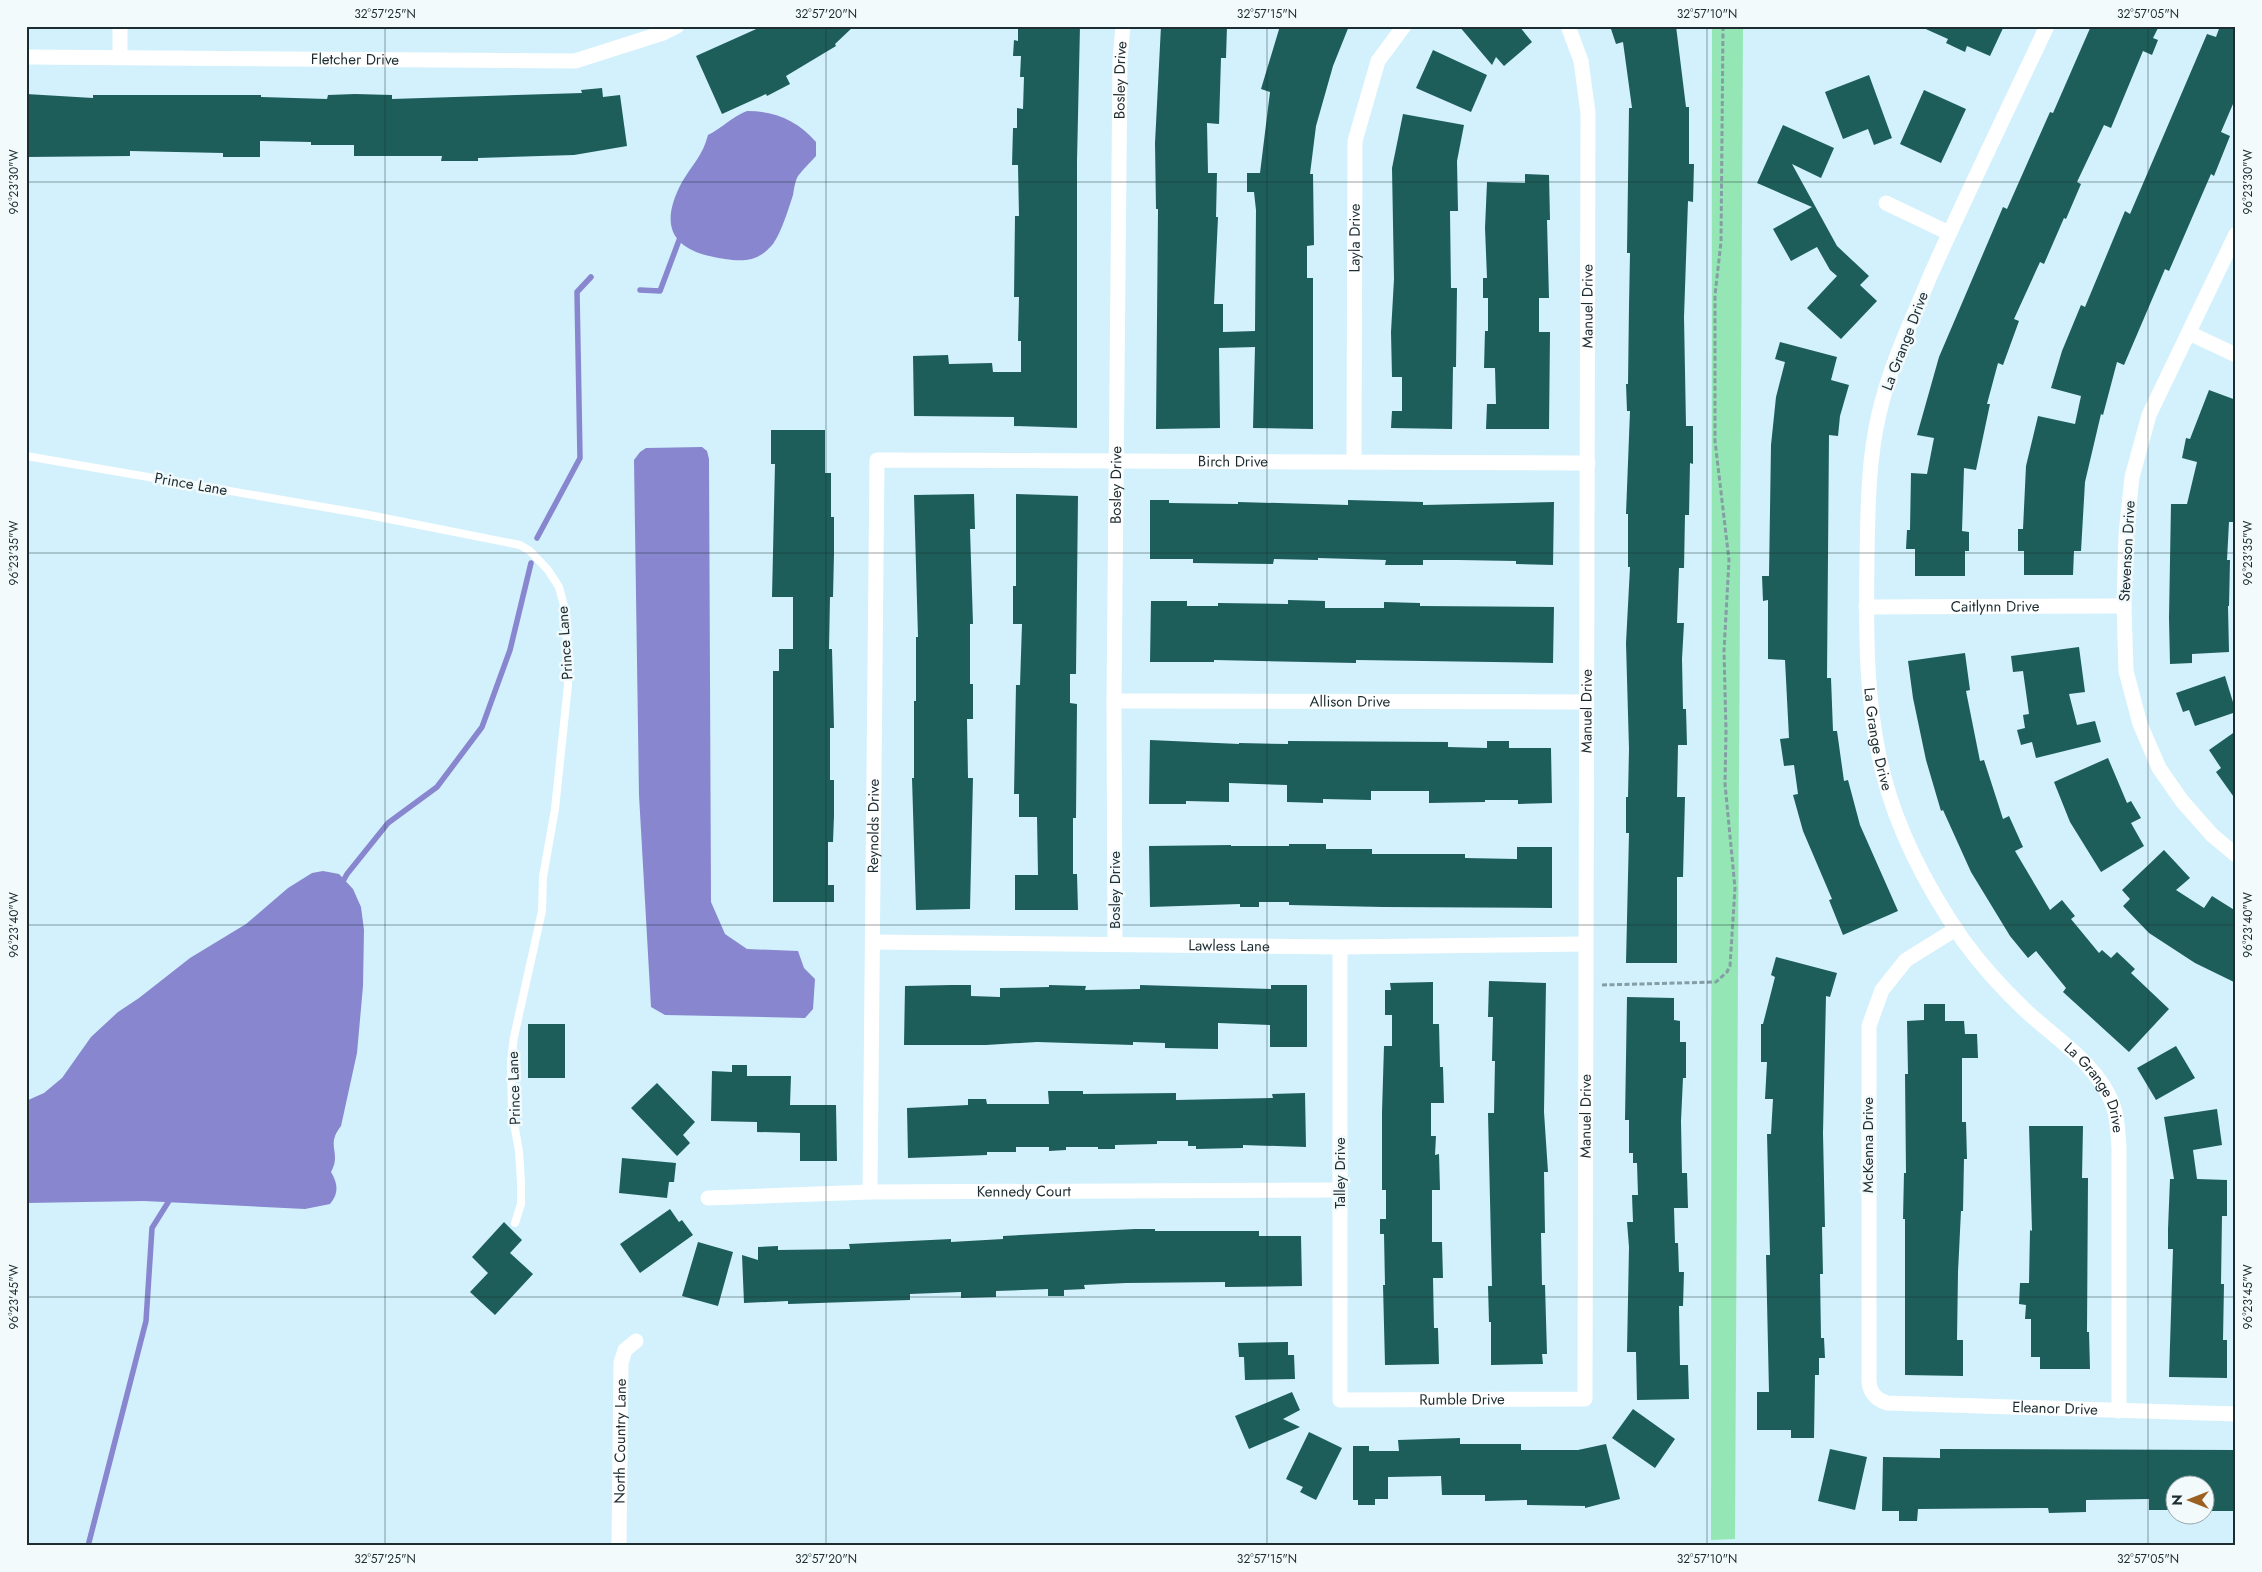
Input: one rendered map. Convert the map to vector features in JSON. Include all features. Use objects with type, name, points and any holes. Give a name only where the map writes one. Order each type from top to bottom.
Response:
[{"type":"street","points":[[120,26],[120,57]]},
{"type":"street","name":"Fletcher Drive","points":[[26,58],[120,57],[575,61],[663,34],[676,26]]},
{"type":"street","name":"Bosley Drive","points":[[1115,944],[1114,701],[1118,461],[1120,70],[1123,26]]},
{"type":"street","name":"Layla Drive","points":[[1354,462],[1355,141],[1378,61],[1404,26]]},
{"type":"street","name":"Manuel Drive","points":[[1568,26],[1581,61],[1588,113],[1585,1399]]},
{"type":"street","name":"La Grange Drive","points":[[2047,26],[1949,233],[1897,353],[1879,414],[1870,472],[1866,608],[1869,684],[1874,729],[1883,774],[1897,818],[1916,863],[1936,900],[1956,929],[1996,979],[2024,1010],[2084,1062],[2100,1082],[2113,1106],[2118,1125],[2119,1148],[2119,1411]]},
{"type":"street","points":[[1886,203],[1949,233]]},
{"type":"street","name":"Stevenson Drive","points":[[2236,234],[2148,415],[2132,478],[2126,534],[2124,606],[2126,671],[2140,724],[2159,768],[2182,801],[2212,835],[2236,854]]},
{"type":"street","points":[[2189,333],[2236,355]]},
{"type":"street","name":"Birch Drive","points":[[877,460],[1588,463]]},
{"type":"street","name":"Reynolds Drive","points":[[870,1192],[877,460]]},
{"type":"street","name":"Caitlynn Drive","points":[[1866,608],[2124,606]]},
{"type":"street","name":"Allison Drive","points":[[1114,701],[1586,702]]},
{"type":"street","name":"McKenna Drive","points":[[1875,1397],[1871,1392],[1869,1379],[1869,1026],[1882,990],[1906,960],[1956,929]]},
{"type":"street","name":"Lawless Lane","points":[[872,942],[1340,947],[1586,944]]},
{"type":"street","name":"Talley Drive","points":[[1340,947],[1340,1400]]},
{"type":"street","name":"Kennedy Court","points":[[708,1198],[870,1192],[1340,1190]]},
{"type":"street","name":"North Country Lane","points":[[619,1546],[621,1363],[625,1350],[636,1341]]},
{"type":"street","name":"Eleanor Drive","points":[[1875,1397],[1887,1403],[2236,1414]]},
{"type":"street","name":"Rumble Drive","points":[[1340,1400],[1585,1399]]},
{"type":"lane","name":"Prince Lane","points":[[26,456],[364,514],[520,545],[530,551],[548,570],[559,587],[566,613],[568,685],[555,809],[543,877],[542,911],[514,1037],[511,1061],[512,1112],[519,1151],[521,1182],[521,1204],[515,1223]]},
{"type":"path","points":[[1586,986],[1716,982],[1727,972],[1730,966],[1735,888],[1725,784],[1724,651],[1729,560],[1715,441],[1715,296],[1721,242],[1723,26]]},
{"type":"green space","points":[[1712,26],[1743,26],[1735,1539],[1711,1540]]},
{"type":"shaded area","points":[[747,111],[776,115],[802,128],[816,142],[816,156],[797,178],[782,227],[768,250],[757,257],[745,260],[707,256],[693,251],[682,244],[675,235],[671,225],[671,213],[682,182],[700,154],[708,135]]},
{"type":"shaded area","points":[[702,447],[707,451],[709,459],[711,902],[725,934],[747,949],[798,951],[804,968],[815,979],[813,1009],[805,1018],[665,1015],[651,1007],[639,795],[634,460],[646,448]]},
{"type":"shaded area","points":[[323,871],[339,874],[353,889],[361,907],[364,930],[363,986],[357,1053],[341,1126],[334,1139],[335,1159],[331,1172],[335,1181],[336,1192],[330,1204],[305,1209],[144,1201],[26,1203],[26,1101],[44,1093],[62,1078],[91,1037],[118,1012],[190,958],[246,924],[288,888],[312,873]]},
{"type":"building","points":[[763,26],[854,26],[835,44],[836,46],[786,76],[790,84],[767,96],[766,94],[722,114],[696,56]]},
{"type":"building","points":[[1018,26],[1080,26],[1077,161],[1077,428],[1014,426],[1014,417],[914,416],[913,356],[948,355],[949,364],[992,363],[993,372],[1021,372],[1021,341],[1018,341],[1019,297],[1014,297],[1015,216],[1019,216],[1018,165],[1012,165],[1013,128],[1017,128],[1017,108],[1023,109],[1024,77],[1020,77],[1021,56],[1013,56],[1014,40],[1018,41]]},
{"type":"building","points":[[1161,26],[1227,26],[1226,58],[1221,58],[1219,124],[1207,123],[1208,173],[1217,173],[1216,217],[1218,217],[1214,304],[1223,304],[1223,332],[1255,331],[1256,210],[1254,192],[1247,192],[1247,173],[1260,173],[1270,92],[1261,89],[1280,26],[1349,26],[1333,66],[1316,126],[1310,174],[1313,174],[1314,245],[1307,246],[1307,278],[1313,278],[1313,429],[1253,428],[1255,347],[1219,348],[1220,428],[1156,429],[1158,209],[1156,209],[1155,143]]},
{"type":"building","points":[[1459,26],[1519,26],[1532,42],[1504,66],[1496,57],[1492,65]]},
{"type":"building","points":[[1610,26],[1676,26],[1686,107],[1689,107],[1689,164],[1694,164],[1693,202],[1688,201],[1684,317],[1686,426],[1693,426],[1693,464],[1690,463],[1689,515],[1685,515],[1684,568],[1679,568],[1677,623],[1684,623],[1682,659],[1683,709],[1686,709],[1687,745],[1678,745],[1677,797],[1685,797],[1683,877],[1677,877],[1677,963],[1626,963],[1629,833],[1626,833],[1626,797],[1628,797],[1629,749],[1626,643],[1630,567],[1628,567],[1628,514],[1626,514],[1630,411],[1627,411],[1626,384],[1628,384],[1630,253],[1627,253],[1629,108],[1632,108],[1623,42],[1616,44]]},
{"type":"building","points":[[1919,26],[2004,26],[1990,56],[1967,46],[1965,52],[1946,43],[1948,39]]},
{"type":"building","points":[[2091,26],[2159,26],[2153,38],[2158,40],[2152,55],[2143,51],[2111,128],[2104,125],[2077,182],[2081,184],[2066,219],[2064,218],[2044,264],[2040,262],[2014,319],[2019,321],[2003,365],[1998,363],[1987,404],[1990,404],[1976,470],[1964,468],[1962,531],[1969,532],[1969,551],[1965,551],[1965,576],[1915,576],[1915,549],[1906,549],[1907,530],[1910,530],[1911,473],[1927,474],[1934,438],[1917,435],[1939,357],[2003,207],[2007,209],[2050,112],[2053,113]]},
{"type":"building","points":[[2220,26],[2236,26],[2236,97],[2221,132],[2230,136],[2214,176],[2211,174],[2169,271],[2165,269],[2124,365],[2117,362],[2103,415],[2101,414],[2085,482],[2081,551],[2074,551],[2073,575],[2024,575],[2024,551],[2018,551],[2018,529],[2023,529],[2026,466],[2038,416],[2075,424],[2081,396],[2051,388],[2062,351],[2081,305],[2085,307],[2125,211],[2130,214],[2207,34],[2216,37]]},
{"type":"building","points":[[1433,50],[1487,75],[1471,112],[1416,88]]},
{"type":"building","points":[[1869,75],[1892,138],[1874,145],[1868,129],[1843,139],[1825,92]]},
{"type":"building","points":[[602,88],[603,97],[620,95],[627,146],[574,155],[478,158],[478,161],[441,161],[442,156],[354,156],[354,145],[311,145],[311,142],[260,141],[260,157],[223,157],[223,153],[130,151],[130,156],[26,157],[26,94],[93,98],[93,95],[261,95],[261,97],[327,99],[328,95],[355,94],[392,95],[392,99],[582,93],[581,90]]},
{"type":"building","points":[[1924,90],[1966,109],[1941,163],[1900,144]]},
{"type":"building","points":[[1403,114],[1464,125],[1457,161],[1458,211],[1450,211],[1451,288],[1457,288],[1456,367],[1453,367],[1452,429],[1391,428],[1392,411],[1402,411],[1402,377],[1392,377],[1391,332],[1394,279],[1392,168]]},
{"type":"building","points":[[1783,125],[1834,148],[1821,178],[1792,164],[1837,246],[1869,276],[1860,285],[1877,301],[1841,339],[1807,308],[1837,276],[1830,270],[1817,247],[1791,261],[1773,229],[1812,207],[1757,183]]},
{"type":"building","points":[[1525,174],[1549,175],[1550,220],[1547,220],[1549,298],[1539,298],[1539,332],[1550,332],[1549,429],[1486,429],[1487,404],[1496,404],[1495,368],[1484,368],[1485,331],[1488,331],[1488,298],[1483,298],[1483,278],[1487,278],[1485,228],[1487,182],[1525,183]]},
{"type":"building","points":[[1780,342],[1837,357],[1831,380],[1849,385],[1840,416],[1838,436],[1829,435],[1827,678],[1831,678],[1833,731],[1837,731],[1844,781],[1848,780],[1860,825],[1898,911],[1843,935],[1829,900],[1832,899],[1803,831],[1793,795],[1798,794],[1794,765],[1784,766],[1780,739],[1789,738],[1785,660],[1768,659],[1768,600],[1763,601],[1762,576],[1769,576],[1771,445],[1776,397],[1785,362],[1775,359]]},
{"type":"building","points":[[2209,390],[2236,400],[2236,522],[2229,522],[2227,560],[2230,560],[2229,652],[2192,654],[2192,663],[2170,664],[2171,504],[2187,504],[2197,462],[2182,458],[2186,438],[2190,439]]},
{"type":"building","points":[[771,430],[825,430],[825,473],[831,473],[831,517],[834,517],[834,554],[833,597],[830,597],[829,649],[832,649],[834,728],[830,728],[830,780],[834,780],[834,816],[833,842],[828,842],[828,885],[834,885],[834,902],[773,902],[773,671],[779,671],[779,649],[793,649],[793,597],[772,597],[775,464],[771,464]]},
{"type":"building","points":[[974,494],[975,529],[970,529],[973,624],[970,624],[970,684],[973,684],[973,719],[967,719],[968,778],[973,778],[970,909],[916,910],[912,778],[914,778],[916,637],[918,637],[914,495]]},
{"type":"building","points":[[1016,494],[1078,496],[1076,674],[1070,674],[1070,703],[1077,704],[1076,818],[1073,818],[1073,874],[1077,874],[1078,910],[1015,910],[1015,875],[1038,875],[1037,817],[1019,817],[1019,794],[1014,794],[1016,685],[1020,685],[1022,624],[1013,624],[1013,586],[1016,586]]},
{"type":"building","points":[[1150,500],[1169,500],[1169,503],[1238,504],[1238,502],[1348,505],[1348,500],[1423,502],[1423,505],[1554,502],[1553,565],[1516,564],[1516,561],[1458,560],[1423,560],[1423,565],[1385,565],[1386,560],[1318,558],[1318,560],[1274,559],[1273,564],[1193,563],[1193,559],[1150,559]]},
{"type":"building","points":[[1288,600],[1325,601],[1325,608],[1384,608],[1384,602],[1420,603],[1420,606],[1554,607],[1553,663],[1356,660],[1356,663],[1214,660],[1214,662],[1150,662],[1151,601],[1187,601],[1187,606],[1218,606],[1218,603],[1288,604]]},
{"type":"building","points":[[2079,647],[2085,692],[2069,694],[2077,725],[2095,721],[2101,742],[2036,758],[2032,742],[2021,745],[2017,730],[2025,728],[2023,715],[2029,714],[2023,671],[2013,672],[2011,656]]},
{"type":"building","points":[[1965,653],[1970,690],[1966,691],[1980,761],[1984,760],[2003,819],[2009,816],[2023,847],[2015,851],[2050,910],[2062,900],[2075,916],[2071,919],[2099,953],[2102,950],[2111,958],[2117,952],[2135,969],[2131,973],[2169,1009],[2129,1052],[2063,992],[2066,988],[2036,951],[2028,958],[2010,936],[1971,872],[1943,810],[1941,811],[1926,760],[1913,698],[1908,661]]},
{"type":"building","points":[[2225,676],[2236,712],[2195,726],[2189,710],[2183,712],[2176,693]]},
{"type":"building","points":[[2236,731],[2236,800],[2216,772],[2221,768],[2209,750]]},
{"type":"building","points":[[1150,740],[1239,744],[1288,744],[1288,741],[1448,742],[1448,747],[1487,748],[1487,741],[1509,741],[1509,748],[1551,748],[1552,803],[1518,804],[1518,800],[1485,800],[1485,802],[1429,803],[1429,791],[1371,791],[1371,800],[1323,799],[1323,803],[1287,802],[1287,785],[1229,783],[1229,802],[1186,801],[1186,804],[1149,804]]},
{"type":"building","points":[[2108,758],[2127,803],[2131,801],[2141,818],[2131,823],[2144,846],[2101,872],[2070,822],[2054,782]]},
{"type":"building","points":[[1289,844],[1326,844],[1326,849],[1372,849],[1372,854],[1465,854],[1465,858],[1517,859],[1517,847],[1552,847],[1552,908],[1289,905],[1289,902],[1259,902],[1259,907],[1240,907],[1240,904],[1150,907],[1149,846],[1289,846]]},
{"type":"building","points":[[2164,850],[2190,878],[2176,890],[2204,908],[2212,896],[2236,911],[2236,983],[2195,963],[2149,933],[2123,906],[2130,899],[2122,890]]},
{"type":"building","points":[[1776,957],[1837,973],[1830,997],[1826,996],[1823,1133],[1825,1227],[1822,1227],[1823,1274],[1820,1274],[1821,1338],[1824,1338],[1825,1358],[1819,1358],[1819,1375],[1815,1375],[1814,1438],[1791,1438],[1791,1430],[1757,1430],[1757,1392],[1769,1392],[1766,1255],[1770,1255],[1767,1134],[1771,1134],[1773,1099],[1765,1099],[1767,1062],[1761,1062],[1761,1024],[1763,1024],[1775,977],[1771,975]]},
{"type":"building","points":[[1489,981],[1546,983],[1544,1112],[1548,1172],[1544,1172],[1545,1233],[1541,1233],[1542,1285],[1545,1285],[1547,1354],[1542,1354],[1543,1364],[1491,1365],[1491,1322],[1489,1322],[1488,1286],[1492,1286],[1488,1113],[1494,1113],[1495,1061],[1492,1061],[1493,1017],[1488,1017]]},
{"type":"building","points":[[1433,982],[1433,1024],[1439,1024],[1440,1067],[1443,1067],[1444,1103],[1431,1103],[1431,1136],[1436,1136],[1435,1155],[1439,1154],[1440,1190],[1432,1190],[1432,1242],[1442,1242],[1443,1278],[1433,1278],[1434,1328],[1438,1328],[1439,1364],[1385,1365],[1384,1234],[1380,1234],[1380,1219],[1386,1219],[1386,1190],[1382,1190],[1382,1112],[1384,1046],[1392,1046],[1392,1015],[1385,1015],[1385,990],[1391,990],[1390,983]]},
{"type":"building","points":[[971,985],[971,996],[1000,997],[1000,988],[1049,987],[1049,985],[1086,986],[1085,990],[1140,989],[1140,985],[1271,989],[1271,985],[1307,985],[1307,1047],[1270,1047],[1270,1025],[1218,1023],[1218,1049],[1165,1048],[1165,1043],[1133,1042],[1133,1045],[1037,1042],[986,1045],[904,1045],[905,986]]},
{"type":"building","points":[[1627,997],[1674,998],[1674,1020],[1680,1021],[1680,1042],[1686,1042],[1686,1078],[1683,1078],[1681,1121],[1682,1173],[1687,1173],[1688,1208],[1674,1208],[1675,1243],[1678,1243],[1679,1272],[1684,1272],[1683,1306],[1679,1306],[1680,1365],[1688,1365],[1689,1399],[1637,1400],[1636,1352],[1627,1352],[1629,1247],[1627,1222],[1633,1222],[1632,1195],[1638,1195],[1637,1163],[1633,1163],[1633,1153],[1629,1153],[1629,1120],[1625,1120]]},
{"type":"building","points":[[1924,1004],[1945,1004],[1945,1021],[1964,1021],[1965,1034],[1977,1034],[1978,1058],[1962,1058],[1962,1122],[1966,1122],[1967,1159],[1964,1159],[1963,1211],[1961,1211],[1957,1340],[1963,1340],[1963,1376],[1905,1375],[1905,1219],[1903,1219],[1904,1173],[1906,1173],[1905,1074],[1908,1074],[1907,1021],[1924,1020]]},
{"type":"building","points":[[528,1024],[565,1024],[565,1078],[528,1078]]},
{"type":"building","points":[[2176,1046],[2195,1078],[2156,1100],[2137,1068]]},
{"type":"building","points":[[732,1065],[747,1065],[747,1076],[791,1076],[790,1105],[836,1105],[837,1161],[800,1161],[800,1133],[757,1132],[757,1122],[711,1121],[712,1071],[732,1072]]},
{"type":"building","points":[[657,1083],[695,1122],[683,1135],[690,1143],[677,1156],[631,1108]]},
{"type":"building","points":[[1048,1091],[1083,1091],[1083,1094],[1176,1093],[1176,1100],[1273,1098],[1272,1094],[1305,1093],[1306,1147],[1243,1145],[1243,1148],[1196,1149],[1196,1146],[1188,1146],[1188,1141],[1157,1141],[1157,1144],[1115,1145],[1115,1149],[1066,1147],[1066,1150],[1049,1151],[1049,1147],[1016,1147],[1016,1152],[987,1152],[987,1155],[908,1158],[907,1108],[968,1105],[968,1099],[986,1099],[987,1104],[1049,1104]]},
{"type":"building","points":[[2217,1109],[2222,1145],[2193,1150],[2197,1179],[2227,1180],[2227,1216],[2222,1216],[2221,1284],[2224,1284],[2223,1340],[2227,1340],[2227,1378],[2169,1377],[2173,1249],[2168,1249],[2168,1229],[2170,1179],[2174,1179],[2164,1117]]},
{"type":"building","points":[[2029,1126],[2083,1126],[2082,1178],[2088,1178],[2087,1332],[2089,1332],[2090,1369],[2040,1369],[2040,1357],[2031,1357],[2031,1319],[2025,1319],[2026,1305],[2019,1304],[2020,1283],[2029,1283],[2030,1230],[2032,1231]]},
{"type":"building","points":[[622,1158],[676,1163],[674,1182],[669,1182],[667,1198],[619,1193]]},
{"type":"building","points":[[670,1209],[679,1222],[682,1220],[693,1235],[640,1273],[620,1244]]},
{"type":"building","points":[[504,1222],[522,1240],[510,1253],[533,1274],[495,1315],[470,1292],[488,1273],[472,1257]]},
{"type":"building","points":[[1155,1229],[1155,1231],[1259,1231],[1259,1236],[1301,1236],[1302,1286],[1225,1287],[1225,1282],[1126,1283],[1084,1285],[1085,1289],[1064,1290],[1064,1296],[1048,1296],[1048,1289],[996,1291],[996,1297],[961,1298],[961,1292],[910,1294],[910,1300],[788,1304],[788,1301],[744,1303],[742,1255],[758,1260],[758,1247],[778,1246],[778,1250],[850,1249],[849,1244],[951,1239],[951,1242],[1003,1239],[1003,1236]]},
{"type":"building","points":[[698,1242],[733,1252],[718,1306],[682,1296]]},
{"type":"building","points":[[1288,1342],[1288,1355],[1294,1355],[1295,1379],[1245,1380],[1244,1357],[1239,1357],[1238,1343]]},
{"type":"building","points":[[1292,1392],[1300,1410],[1283,1419],[1300,1427],[1249,1449],[1235,1416]]},
{"type":"building","points":[[1633,1409],[1675,1439],[1655,1468],[1612,1438]]},
{"type":"building","points":[[1309,1432],[1342,1448],[1316,1500],[1300,1492],[1303,1487],[1286,1479]]},
{"type":"building","points":[[1460,1438],[1460,1444],[1521,1444],[1521,1450],[1578,1450],[1606,1444],[1620,1499],[1585,1508],[1585,1506],[1527,1505],[1527,1500],[1485,1501],[1485,1495],[1442,1495],[1441,1476],[1388,1477],[1388,1499],[1375,1499],[1375,1505],[1358,1505],[1358,1500],[1353,1500],[1353,1446],[1369,1446],[1369,1451],[1399,1451],[1398,1440]]},
{"type":"building","points":[[1830,1449],[1867,1457],[1855,1510],[1818,1501]]},
{"type":"building","points":[[1940,1449],[2236,1450],[2236,1511],[2214,1511],[2214,1474],[2164,1474],[2164,1510],[2149,1510],[2149,1499],[2086,1500],[2086,1512],[2049,1513],[2048,1508],[1918,1509],[1917,1521],[1899,1521],[1899,1511],[1882,1511],[1883,1457],[1940,1458]]},
{"type":"waterway","points":[[640,290],[660,291],[681,235]]},
{"type":"waterway","points":[[537,538],[580,458],[577,292],[591,277]]},
{"type":"waterway","points":[[341,885],[347,874],[388,823],[437,787],[482,727],[510,650],[531,563]]},
{"type":"waterway","points":[[88,1546],[146,1321],[152,1228],[172,1196]]}]
